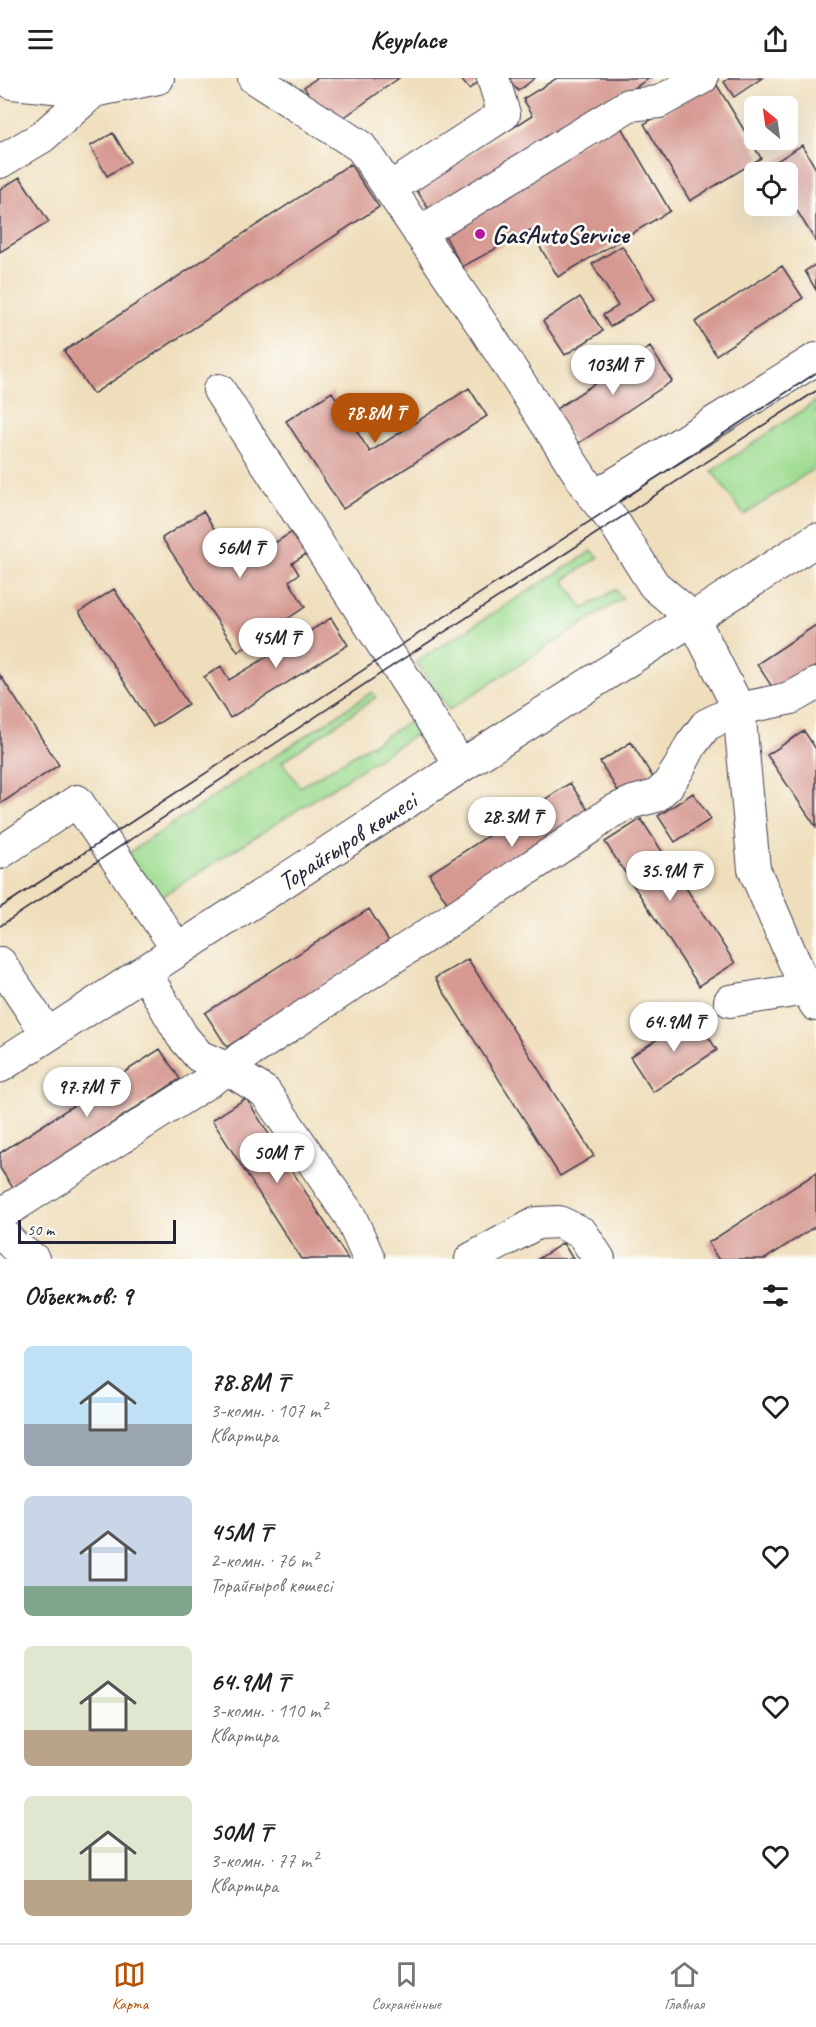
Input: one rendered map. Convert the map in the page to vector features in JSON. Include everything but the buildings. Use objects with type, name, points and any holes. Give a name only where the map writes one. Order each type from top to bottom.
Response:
[{"type":"main road","name":"Торайғыров көшесі","points":[[0,1066],[461,766],[816,540]]},
{"type":"lane","points":[[9,78],[12,83],[94,90],[158,78]]},
{"type":"lane","points":[[389,189],[504,114],[493,78]]},
{"type":"lane","points":[[419,233],[629,105],[658,102],[702,78]]},
{"type":"lane","points":[[275,83],[362,147],[654,585],[693,618],[739,709],[754,869],[813,992],[730,1001]]},
{"type":"lane","points":[[0,162],[42,137],[94,90]]},
{"type":"lane","points":[[594,497],[816,359]]},
{"type":"lane","points":[[219,390],[461,766]]},
{"type":"lane","points":[[0,1215],[228,1069],[242,1057],[611,812],[633,801],[656,796],[673,777],[691,745],[706,725],[739,709],[791,698],[816,684]]},
{"type":"lane","points":[[0,853],[77,801],[178,950]]},
{"type":"lane","points":[[0,963],[48,1035]]},
{"type":"lane","points":[[145,972],[182,1036],[199,1056],[228,1069],[265,1092],[350,1216],[369,1259]]},
{"type":"lane","points":[[471,1259],[537,1223],[559,1222],[582,1233],[599,1259]]},
{"type":"green space","points":[[816,401],[816,467],[744,515],[712,471]]},
{"type":"green space","points":[[592,551],[599,557],[564,580],[583,609],[615,590],[623,598],[449,710],[416,662]]},
{"type":"green space","points":[[372,692],[376,697],[282,762],[300,787],[412,720],[421,731],[159,898],[127,854]]},
{"type":"tram line","points":[[0,908],[816,373]]},
{"type":"tram line","points":[[0,926],[395,664],[816,391]]},
{"type":"place","name":"GasAutoService","points":[[480,234]]}]
